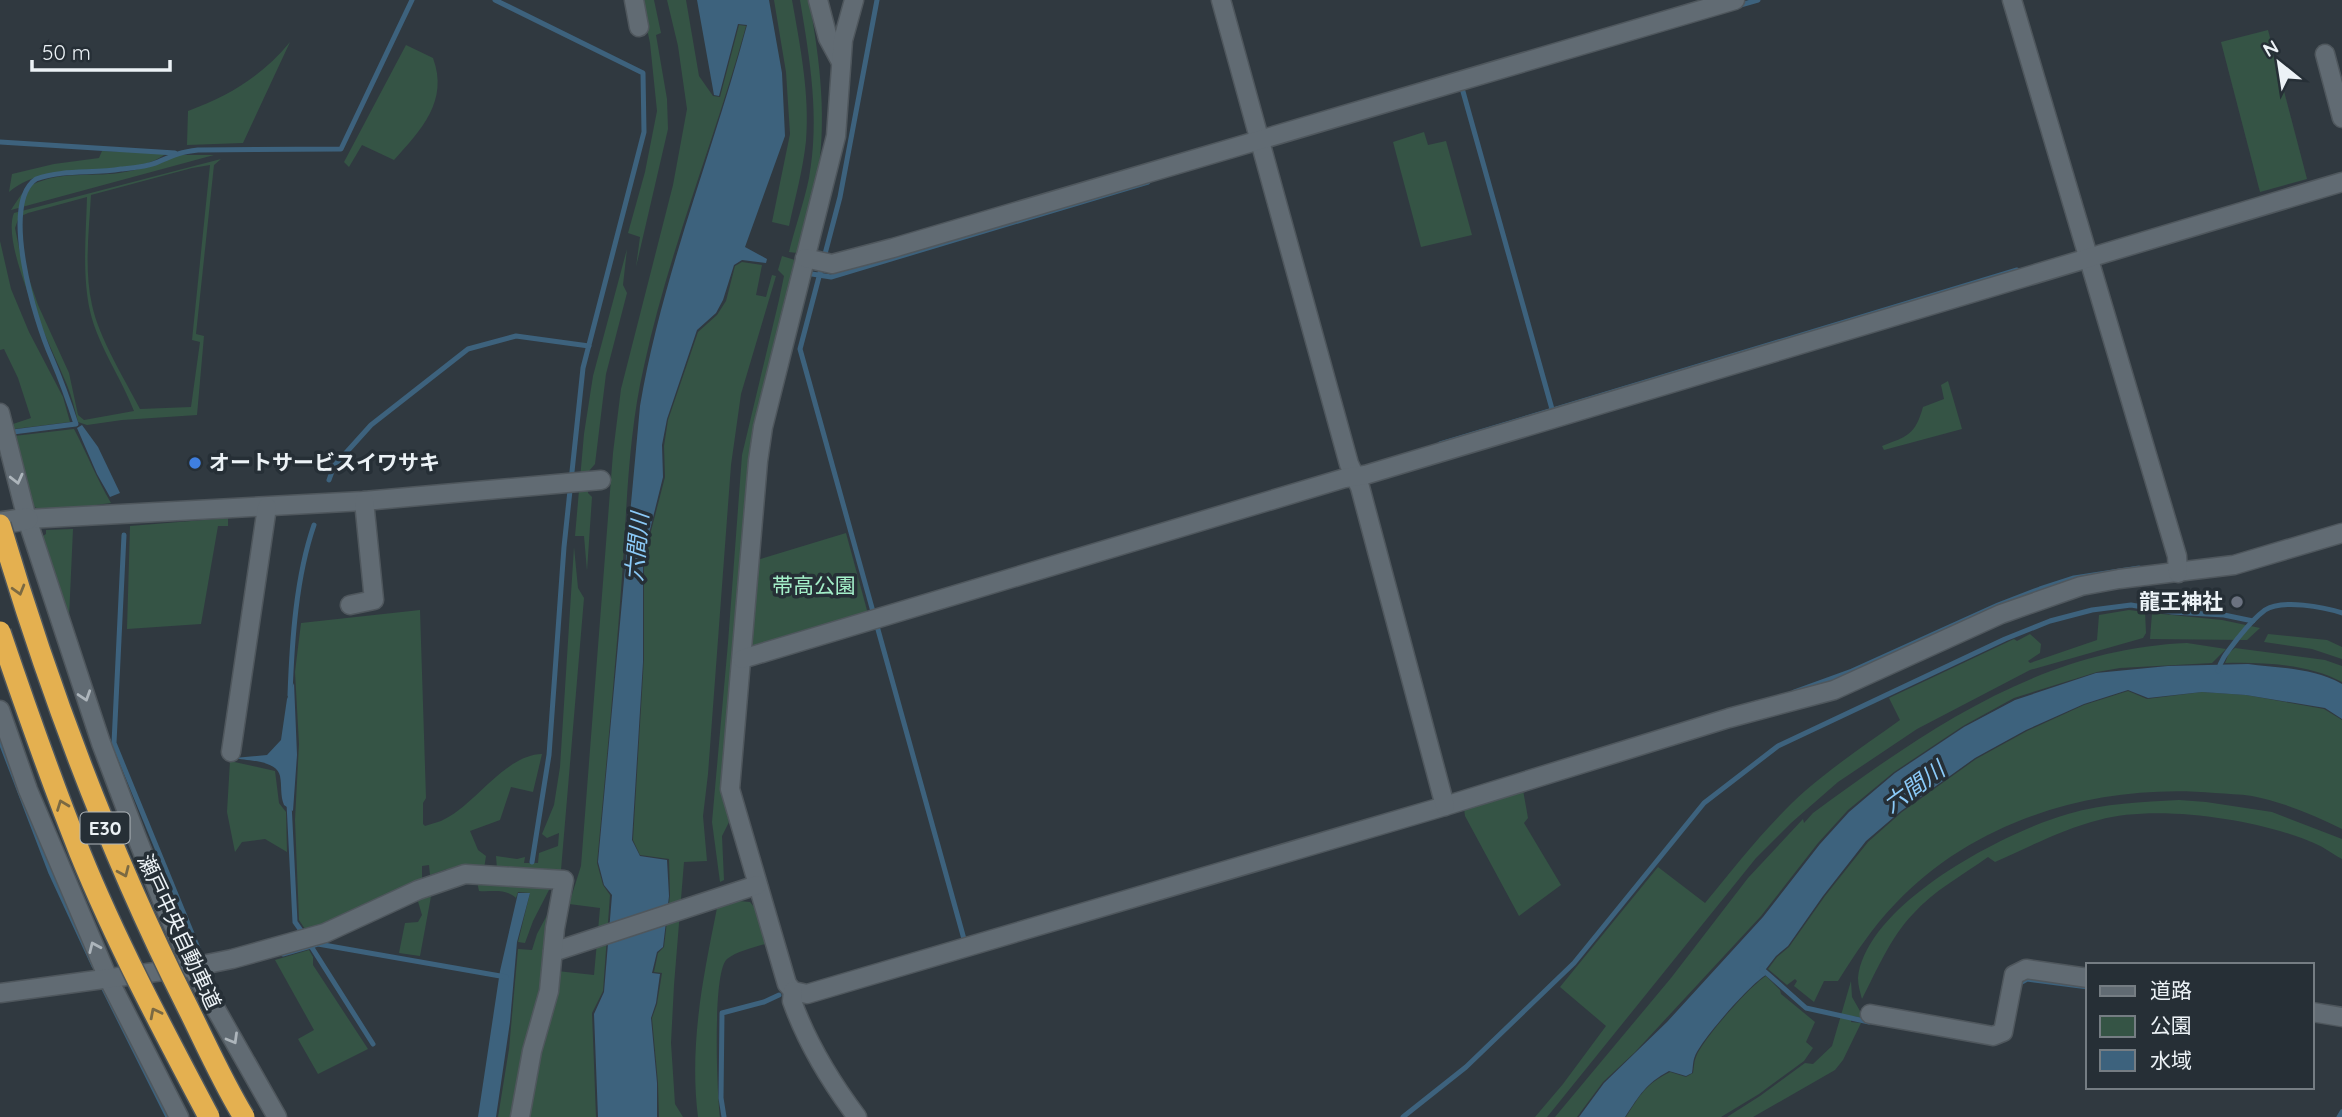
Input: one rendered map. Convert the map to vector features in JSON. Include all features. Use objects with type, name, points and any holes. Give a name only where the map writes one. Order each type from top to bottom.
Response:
[{"type":"highway","name":"瀬戸中央自動車道","points":[[0,524],[66,732],[111,844],[158,950],[244,1117]]},
{"type":"highway","name":"E30","points":[[0,632],[80,854],[129,962],[209,1117]]},
{"type":"street","points":[[634,0],[639,27]]},
{"type":"street","points":[[818,0],[828,38],[841,63]]},
{"type":"street","points":[[854,0],[843,40],[836,136],[817,261],[763,427],[730,789],[787,984],[793,991],[807,994],[1443,799],[1834,690],[1977,624],[2042,598],[2081,586],[2177,565],[2234,565],[2342,533]]},
{"type":"street","points":[[1221,0],[1349,464],[1363,500],[1443,799]]},
{"type":"street","points":[[817,261],[953,231],[1260,145],[1735,0]]},
{"type":"street","points":[[2012,0],[2177,565]]},
{"type":"street","points":[[2325,54],[2342,118]]},
{"type":"street","points":[[742,659],[1183,525],[1365,475],[2087,251],[2342,182]]},
{"type":"street","points":[[0,413],[27,519],[101,743],[163,903],[192,967],[277,1117]]},
{"type":"street","points":[[0,524],[27,519],[364,501],[601,480]]},
{"type":"street","points":[[350,605],[374,600],[364,501]]},
{"type":"street","points":[[231,752],[267,507]]},
{"type":"street","points":[[0,710],[28,790],[108,978],[179,1117]]},
{"type":"street","points":[[0,993],[192,967],[274,949],[325,933],[444,879],[465,874],[564,880],[555,928],[560,950],[532,1051],[520,1117]]},
{"type":"street","points":[[560,950],[757,885]]},
{"type":"street","points":[[1870,1014],[1993,1036],[2003,1032],[2014,975],[2026,969],[2086,978]]},
{"type":"street","points":[[793,991],[792,1001],[815,1055],[834,1087],[857,1117]]},
{"type":"street","points":[[2314,1012],[2342,1017]]},
{"type":"green space","points":[[641,0],[654,0],[661,33],[656,35],[667,99],[668,129],[636,267],[640,237],[628,233],[645,172],[657,111],[650,43]]},
{"type":"green space","points":[[667,0],[686,0],[699,76],[713,96],[720,97],[739,25],[746,26],[666,280],[644,366],[635,418],[597,863],[603,885],[610,895],[603,991],[592,1013],[596,1117],[530,1117],[539,1047],[552,1012],[557,971],[594,975],[600,908],[569,904],[581,866],[613,453],[621,389],[673,185],[687,109],[678,46]]},
{"type":"green space","points":[[774,0],[792,0],[807,106],[805,152],[789,226],[772,222],[790,134],[786,72]]},
{"type":"green space","points":[[800,0],[809,0],[819,69],[822,138],[816,184],[797,253],[789,252],[809,178],[814,133],[810,67]]},
{"type":"green space","points":[[2268,30],[2307,179],[2260,192],[2221,42]]},
{"type":"green space","points":[[290,42],[243,143],[187,145],[188,111],[244,84],[268,65]]},
{"type":"green space","points":[[406,45],[433,58],[437,88],[430,114],[394,160],[362,145],[349,167],[344,162]]},
{"type":"green space","points":[[1424,132],[1428,145],[1446,141],[1472,235],[1421,247],[1393,142]]},
{"type":"green space","points":[[102,151],[167,153],[150,162],[131,167],[48,174],[28,180],[9,192],[12,174],[54,164],[99,158]]},
{"type":"green space","points":[[177,155],[214,155],[11,210],[26,190],[42,181],[64,176],[126,172]]},
{"type":"green space","points":[[221,159],[214,165],[196,334],[204,336],[197,415],[87,425],[78,422],[69,390],[21,273],[14,249],[14,213]],"holes":[[[210,165],[192,340],[200,342],[191,407],[140,409],[106,344],[92,305],[88,264],[91,195]],[[87,197],[85,269],[90,311],[98,337],[134,411],[84,420],[78,415],[69,373],[38,305],[20,253],[15,228],[19,217],[28,213]]]},
{"type":"green space","points":[[0,241],[11,289],[29,332],[63,397],[70,422],[14,429],[13,424],[31,418],[18,378],[4,349],[0,350]]},
{"type":"green space","points":[[627,249],[623,285],[627,293],[606,374],[595,464],[589,471],[588,493],[592,497],[587,571],[584,536],[575,536],[584,434],[593,376]]},
{"type":"green space","points":[[782,256],[795,260],[751,456],[723,792],[729,822],[722,836],[724,880],[720,882],[712,822],[742,455],[784,276],[778,270]]},
{"type":"green space","points":[[742,262],[762,265],[756,295],[766,297],[772,275],[776,276],[741,394],[731,465],[703,816],[707,861],[684,862],[671,1043],[675,1104],[683,1117],[659,1117],[652,1018],[662,973],[654,972],[658,953],[664,947],[670,895],[669,859],[640,855],[633,840],[644,659],[644,558],[665,477],[664,446],[668,420],[698,332],[717,315],[726,301],[735,266]]},
{"type":"green space","points":[[1948,381],[1962,429],[1884,450],[1882,446],[1904,437],[1913,429],[1923,407],[1944,399],[1941,385]]},
{"type":"green space","points":[[74,429],[111,503],[42,512],[32,505],[14,436]]},
{"type":"green space","points":[[228,518],[228,526],[218,526],[201,624],[127,629],[130,526]]},
{"type":"green space","points":[[73,529],[69,618],[43,536],[46,530]]},
{"type":"green space","name":"帯高公園","points":[[846,533],[868,614],[752,649],[757,560]]},
{"type":"green space","points":[[574,547],[578,588],[584,598],[561,870],[497,869],[496,856],[517,859],[525,857],[524,863],[538,863],[539,853],[558,846],[559,833],[547,838],[542,834],[554,805],[560,767]]},
{"type":"green space","points":[[420,610],[426,798],[423,803],[423,824],[425,826],[439,822],[454,814],[515,763],[542,754],[533,792],[511,787],[500,820],[470,831],[478,850],[486,856],[484,869],[447,869],[430,875],[429,865],[422,866],[422,878],[338,921],[307,932],[299,920],[295,820],[299,744],[295,672],[301,623]]},
{"type":"green space","points":[[2129,610],[2145,612],[2146,633],[2143,638],[2030,670],[1917,729],[1838,782],[1756,858],[1547,1117],[1535,1117],[1606,1026],[1560,987],[1658,867],[1705,903],[1791,804],[1828,772],[1900,720],[1889,698],[2030,634],[2041,644],[2040,653],[2028,661],[2030,663],[2097,640],[2099,615]]},
{"type":"green space","points":[[2152,613],[2222,620],[2260,628],[2247,640],[2150,639]]},
{"type":"green space","points":[[2268,634],[2327,640],[2342,647],[2342,659],[2312,649],[2264,642]]},
{"type":"green space","points":[[2187,643],[2226,649],[2212,663],[2120,668],[2097,672],[2014,698],[1963,726],[1894,772],[1848,810],[1818,843],[1761,916],[1635,1052],[1603,1082],[1577,1117],[1555,1117],[1671,978],[1748,878],[1803,819],[1804,823],[1813,813],[1899,752],[1988,699],[2083,660],[2134,649]]},
{"type":"green space","points":[[2235,648],[2325,660],[2342,666],[2342,682],[2300,668],[2225,663],[2229,653]]},
{"type":"green space","points":[[2128,691],[2147,699],[2202,692],[2246,695],[2324,709],[2342,720],[2342,829],[2287,805],[2243,795],[2172,791],[2085,801],[2042,812],[2002,828],[1963,849],[1927,874],[1879,922],[1838,981],[1824,981],[1814,1002],[1794,986],[1797,981],[1795,979],[1787,985],[1768,969],[1789,947],[1868,842],[1902,812],[1976,759],[2027,731],[2084,705]]},
{"type":"green space","points":[[230,761],[275,771],[279,803],[286,812],[287,852],[265,839],[242,842],[235,852],[227,812]]},
{"type":"green space","points":[[1523,790],[1528,818],[1524,823],[1561,885],[1519,916],[1465,816],[1464,809]]},
{"type":"green space","points":[[2179,800],[2272,812],[2342,839],[2342,859],[2318,845],[2287,833],[2234,820],[2148,813],[2099,820],[2072,828],[1995,862],[1988,857],[1939,891],[1921,906],[1897,933],[1862,999],[1858,978],[1867,950],[1885,924],[1911,898],[1942,875],[2009,837],[2068,814],[2110,805]]},
{"type":"green space","points":[[477,881],[551,886],[525,943],[518,942],[530,893],[518,892],[516,898],[503,892],[479,891]]},
{"type":"green space","points":[[432,891],[420,956],[399,953],[405,923],[418,922],[422,915],[417,898]]},
{"type":"green space","points":[[555,900],[545,968],[514,1117],[498,1117],[509,1049],[518,949],[532,950],[537,934]]},
{"type":"green space","points":[[739,901],[750,902],[755,908],[768,943],[731,956],[722,969],[717,1009],[720,1117],[698,1117],[696,1038],[707,960],[717,908]]},
{"type":"green space","points":[[309,950],[313,965],[368,1049],[318,1074],[298,1039],[314,1030],[275,960]]},
{"type":"green space","points":[[1766,976],[1781,994],[1815,1022],[1806,1042],[1813,1048],[1804,1061],[1759,1094],[1721,1117],[1626,1117],[1644,1091],[1662,1076],[1670,1072],[1686,1077],[1693,1073],[1696,1057],[1707,1038],[1739,1001]]},
{"type":"green space","points":[[1851,981],[1852,997],[1864,1018],[1852,1016],[1851,1022],[1861,1023],[1843,1060],[1835,1070],[1753,1117],[1727,1117],[1805,1063],[1813,1064],[1832,1046]]},
{"type":"water","name":"六間川","points":[[697,0],[769,0],[782,73],[785,136],[745,247],[767,259],[766,263],[742,260],[734,265],[716,313],[697,330],[667,419],[662,445],[663,477],[643,558],[643,662],[632,840],[640,856],[667,860],[669,896],[663,947],[657,952],[652,973],[660,974],[651,1018],[657,1117],[598,1117],[594,1014],[604,992],[612,895],[604,885],[598,862],[640,406],[661,309],[747,25],[738,24],[719,96],[714,95]]},
{"type":"water","points":[[82,425],[98,447],[120,493],[110,497],[97,474],[77,428]]},
{"type":"water","name":"六間川","points":[[2248,664],[2308,672],[2342,684],[2342,719],[2325,708],[2246,695],[2202,692],[2148,698],[2128,690],[2084,704],[2026,730],[1975,758],[1901,811],[1866,841],[1788,946],[1766,969],[1766,975],[1739,1000],[1707,1037],[1695,1056],[1692,1073],[1686,1076],[1669,1071],[1661,1076],[1644,1091],[1625,1117],[1579,1117],[1604,1083],[1667,1022],[1763,917],[1820,844],[1849,812],[1895,773],[1964,727],[2015,700],[2096,673],[2168,666]]},
{"type":"water","points":[[294,683],[297,755],[293,811],[284,805],[278,771],[268,764],[234,758],[267,755],[281,740],[287,699]]},
{"type":"water","points":[[518,893],[530,893],[517,942],[510,1022],[496,1117],[478,1117],[500,971]]},
{"type":"waterway","points":[[13,432],[76,424],[37,317],[24,263],[20,236],[21,212],[26,192],[36,179],[57,174],[140,167],[198,150],[341,149],[412,0]]},
{"type":"waterway","points":[[495,0],[643,73],[644,132],[583,368],[564,547],[549,755],[532,862]]},
{"type":"waterway","points":[[877,0],[840,197],[800,349],[964,939]]},
{"type":"waterway","points":[[1737,6],[1758,0]]},
{"type":"waterway","points":[[1462,88],[1552,409]]},
{"type":"waterway","points":[[0,142],[175,153]]},
{"type":"waterway","points":[[812,274],[831,277],[1148,182]]},
{"type":"waterway","points":[[1440,444],[2017,270]]},
{"type":"waterway","points":[[329,480],[334,466],[371,425],[468,349],[516,336],[589,346]]},
{"type":"waterway","points":[[290,695],[299,587],[314,525]]},
{"type":"waterway","points":[[124,535],[114,743],[202,958]]},
{"type":"waterway","points":[[1794,692],[1852,671],[1998,605],[2040,589],[2074,578],[2139,568]]},
{"type":"waterway","points":[[1403,1117],[1466,1067],[1574,963],[1704,803],[1778,746],[2005,639],[2050,621],[2092,610],[2131,605],[2172,612],[2224,615],[2253,621]]},
{"type":"waterway","points":[[2218,671],[2238,638],[2265,610],[2292,605],[2342,613]]},
{"type":"waterway","points":[[0,740],[51,873],[94,966]]},
{"type":"waterway","points":[[289,803],[295,922],[302,932]]},
{"type":"waterway","points":[[309,943],[373,1044]]},
{"type":"waterway","points":[[283,954],[318,944],[506,977]]},
{"type":"waterway","points":[[1762,969],[1806,1008],[1869,1022]]},
{"type":"waterway","points":[[2019,987],[2020,983],[2027,979],[2086,987]]},
{"type":"waterway","points":[[101,983],[168,1117]]},
{"type":"waterway","points":[[724,1117],[721,1098],[722,1013],[764,1002],[779,995]]},
{"type":"waterway","points":[[2339,1117],[2342,1112]]},
{"type":"place","name":"オートサービスイワサキ","points":[[195,463]]},
{"type":"place","name":"龍王神社","points":[[2237,602]]}]
